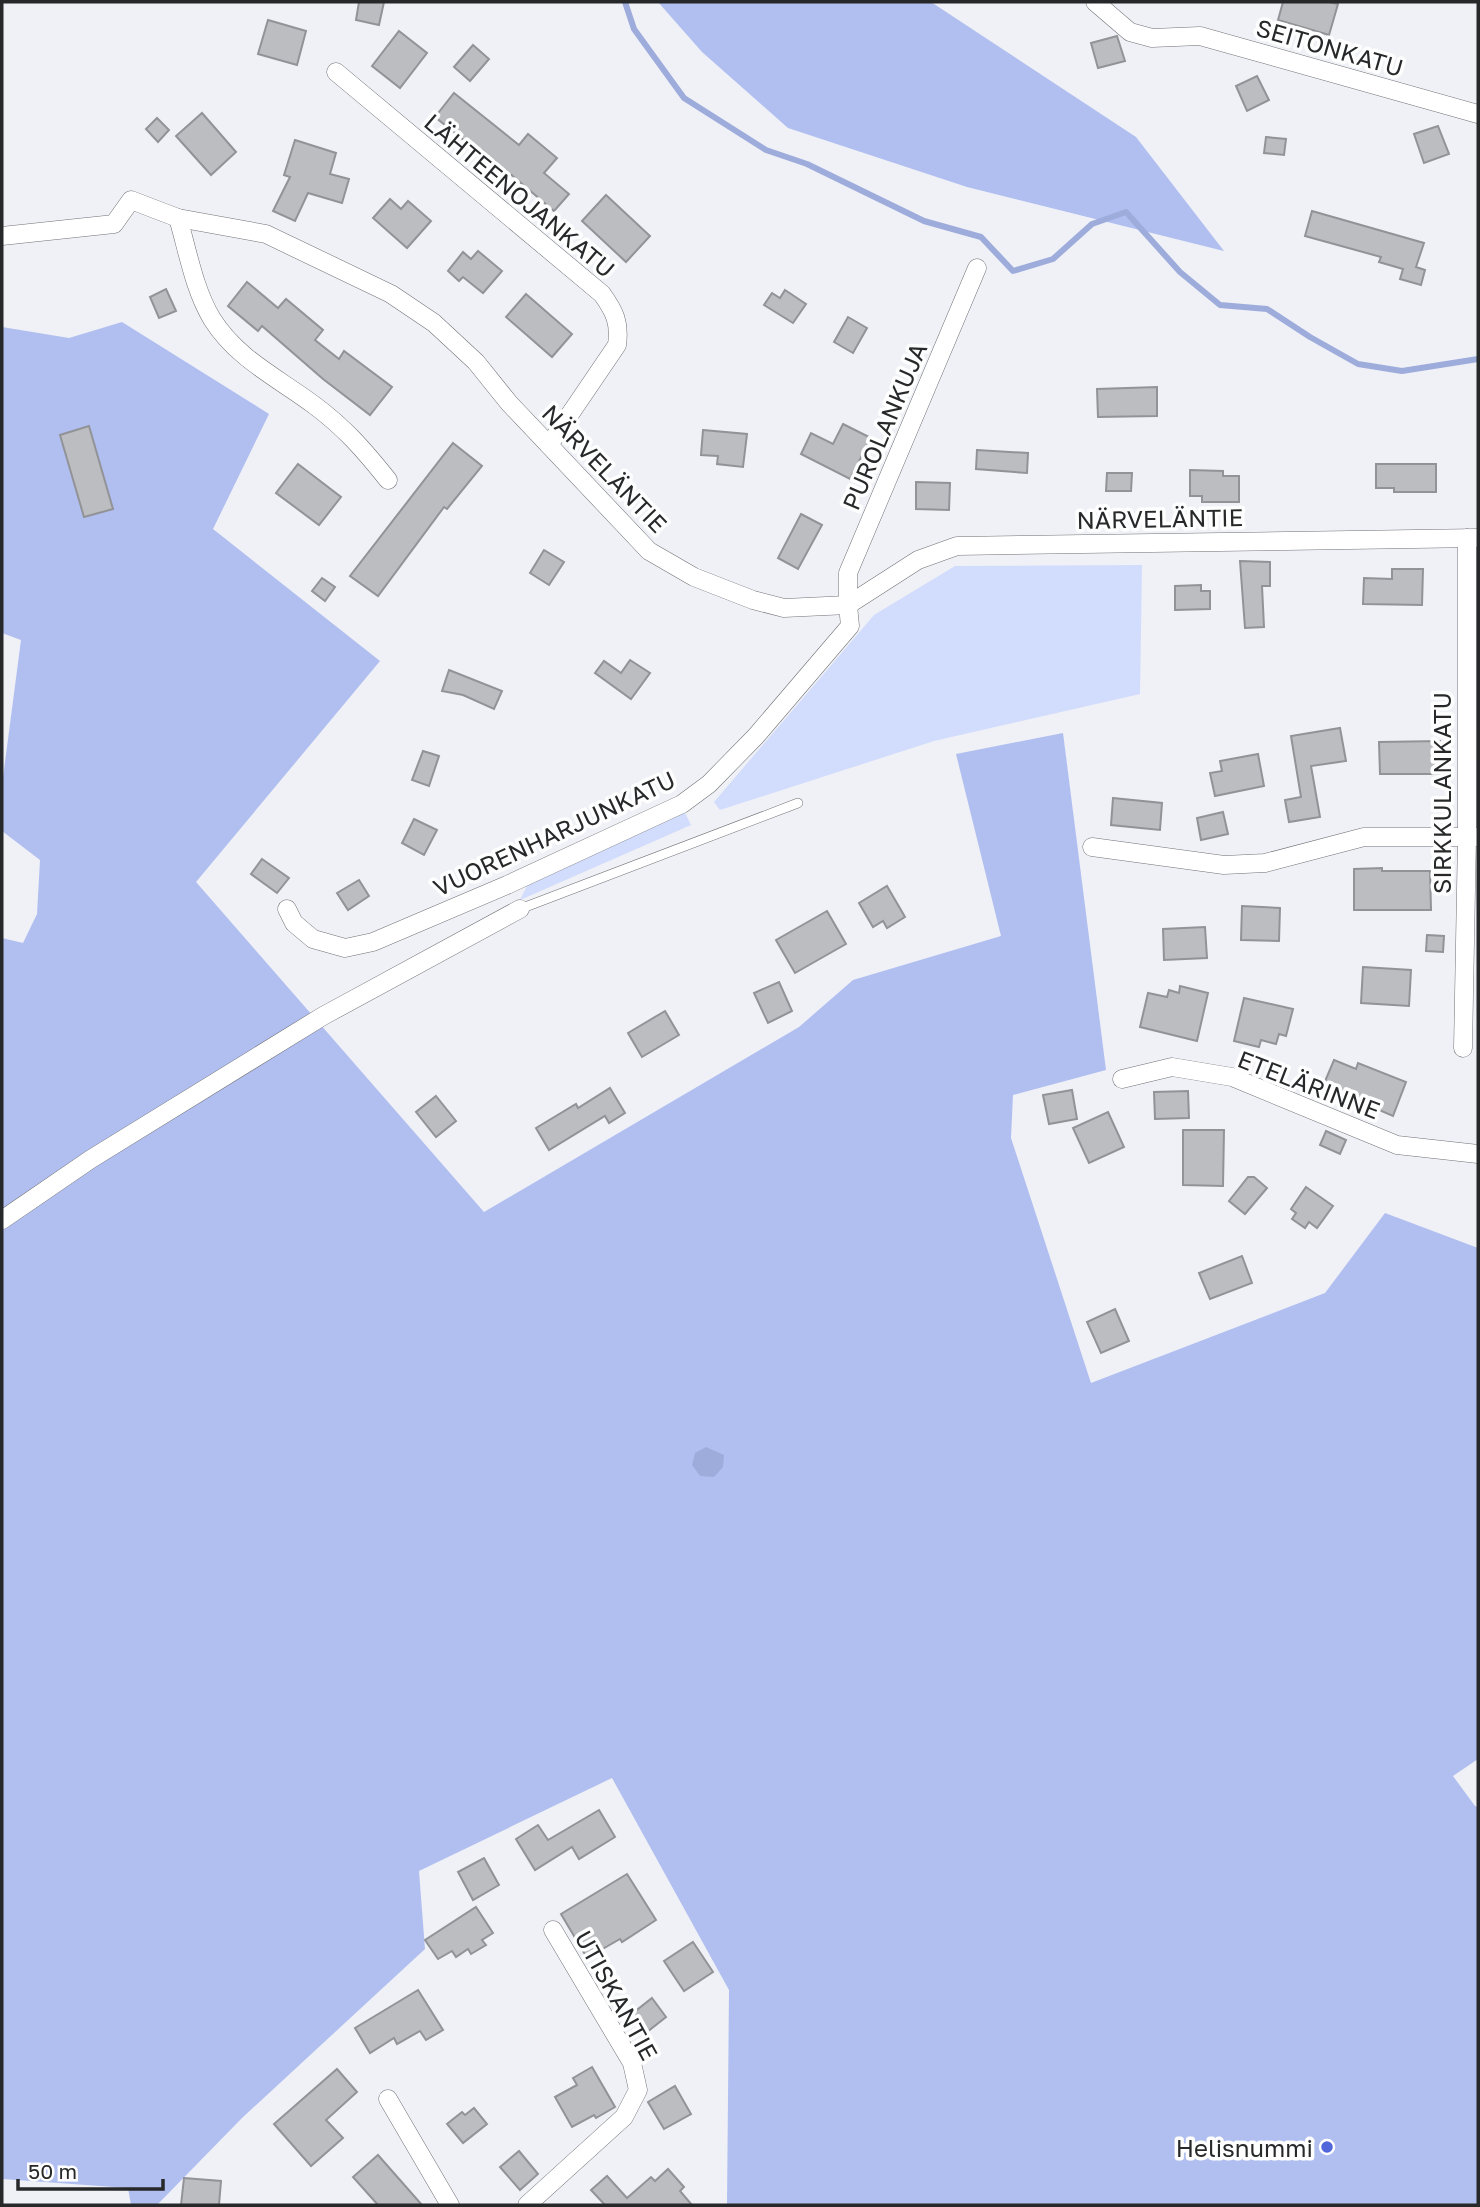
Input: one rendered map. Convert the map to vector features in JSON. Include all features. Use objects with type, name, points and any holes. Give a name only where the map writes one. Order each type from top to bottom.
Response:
[{"type":"street","name":"SEITONKATU","points":[[1095,2],[1130,32],[1152,38],[1200,36],[1478,114]]},
{"type":"street","name":"LÄHTEENOJANKATU","points":[[336,72],[602,294],[615,313],[619,330],[617,345],[549,445]]},
{"type":"street","name":"NÄRVELÄNTIE","points":[[2,236],[114,225],[131,200],[178,218],[266,234],[391,294],[434,323],[476,362],[509,403],[649,551],[694,577],[753,600],[784,608],[848,605],[918,560],[957,546],[1473,538]]},
{"type":"street","points":[[178,218],[197,289],[212,320],[238,352],[313,404],[351,436],[388,481]]},
{"type":"street","name":"PUROLANKUJA","points":[[848,605],[848,573],[977,268]]},
{"type":"street","name":"SIRKKULANKATU","points":[[1463,1048],[1473,837],[1473,538]]},
{"type":"street","name":"VUORENHARJUNKATU","points":[[287,909],[294,923],[313,939],[345,948],[373,942],[507,885],[682,804],[709,784],[756,736],[850,626],[848,605]]},
{"type":"street","points":[[1092,847],[1224,866],[1265,863],[1364,837],[1473,837]]},
{"type":"street","points":[[2,1220],[103,1152],[323,1016],[520,909]]},
{"type":"street","name":"ETELÄRINNE","points":[[1122,1079],[1172,1068],[1232,1077],[1397,1145],[1478,1154]]},
{"type":"street","name":"UTISKANTIE","points":[[527,2205],[625,2117],[638,2090],[632,2063],[554,1930]]},
{"type":"street","points":[[388,2099],[450,2205]]},
{"type":"lane","points":[[520,909],[798,803]]},
{"type":"shaded area","points":[[658,2],[931,2],[1136,137],[1224,251],[967,187],[788,128],[702,52]]},
{"type":"shaded area","points":[[122,322],[269,414],[213,529],[380,661],[196,882],[484,1212],[799,1027],[853,980],[1001,936],[956,754],[1063,733],[1106,1070],[1013,1095],[1011,1138],[1091,1383],[1325,1293],[1385,1213],[1478,1248],[1478,1759],[1453,1776],[1478,1807],[1478,2205],[727,2205],[729,1990],[612,1778],[419,1871],[425,1949],[242,2118],[157,2205],[131,2205],[128,2188],[2,2179],[2,938],[23,943],[37,914],[40,860],[2,831],[2,785],[21,640],[2,633],[2,327],[69,338]]},
{"type":"shaded area","points":[[1142,565],[1140,694],[934,741],[720,810],[714,802],[874,615],[955,566]]},
{"type":"shaded area","points":[[685,813],[691,825],[520,900],[528,884],[672,814]]},
{"type":"shaded area","points":[[706,1447],[724,1455],[723,1467],[714,1477],[700,1476],[692,1465],[695,1453]]},
{"type":"building","points":[[359,2],[384,2],[379,25],[356,20]]},
{"type":"building","points":[[1283,2],[1338,4],[1329,35],[1278,20]]},
{"type":"building","points":[[268,20],[306,31],[297,65],[258,54]]},
{"type":"building","points":[[399,31],[427,53],[400,88],[372,66]]},
{"type":"building","points":[[1117,36],[1125,61],[1098,68],[1091,43]]},
{"type":"building","points":[[473,45],[489,59],[470,81],[454,67]]},
{"type":"building","points":[[1257,76],[1269,100],[1247,111],[1236,86]]},
{"type":"building","points":[[454,93],[519,145],[528,134],[557,158],[544,173],[569,194],[554,211],[482,150],[480,153],[435,117]]},
{"type":"building","points":[[202,113],[236,152],[211,175],[176,136]]},
{"type":"building","points":[[157,118],[169,130],[158,142],[146,129]]},
{"type":"building","points":[[1438,126],[1449,154],[1424,163],[1414,134]]},
{"type":"building","points":[[1266,137],[1286,139],[1284,155],[1264,153]]},
{"type":"building","points":[[295,140],[336,153],[330,174],[349,179],[342,203],[308,193],[295,221],[273,211],[290,177],[284,175]]},
{"type":"building","points":[[606,195],[650,236],[626,262],[582,221]]},
{"type":"building","points":[[390,199],[401,209],[408,201],[431,221],[407,248],[373,218]]},
{"type":"building","points":[[1312,211],[1424,243],[1416,267],[1425,270],[1421,285],[1400,279],[1403,269],[1379,262],[1381,257],[1305,236]]},
{"type":"building","points":[[478,251],[502,271],[483,293],[463,277],[459,281],[448,271],[463,252],[471,259]]},
{"type":"building","points":[[247,282],[278,308],[286,299],[323,330],[315,340],[339,359],[344,351],[392,387],[370,415],[323,379],[262,326],[258,331],[228,306]]},
{"type":"building","points":[[166,289],[176,311],[159,318],[150,297]]},
{"type":"building","points":[[785,290],[806,304],[793,323],[764,305],[772,293],[780,298]]},
{"type":"building","points":[[526,294],[572,334],[552,357],[506,317]]},
{"type":"building","points":[[848,317],[867,328],[853,353],[834,342]]},
{"type":"building","points":[[1157,387],[1157,416],[1098,417],[1097,389]]},
{"type":"building","points":[[843,424],[871,438],[850,479],[801,454],[811,433],[833,444]]},
{"type":"building","points":[[89,426],[113,509],[84,517],[60,435]]},
{"type":"building","points":[[703,430],[747,434],[743,467],[717,464],[718,456],[701,455]]},
{"type":"building","points":[[453,443],[482,466],[447,509],[444,507],[378,596],[350,576]]},
{"type":"building","points":[[977,450],[1028,453],[1027,473],[976,469]]},
{"type":"building","points":[[298,464],[341,497],[319,525],[276,493]]},
{"type":"building","points":[[1376,464],[1436,464],[1436,492],[1394,492],[1394,488],[1376,488]]},
{"type":"building","points":[[1190,470],[1223,471],[1223,476],[1239,476],[1239,502],[1202,502],[1202,496],[1190,496]]},
{"type":"building","points":[[1107,473],[1132,473],[1131,491],[1106,491]]},
{"type":"building","points":[[916,482],[950,483],[949,510],[916,509]]},
{"type":"building","points":[[801,514],[822,525],[798,569],[778,558]]},
{"type":"building","points":[[544,550],[564,562],[549,585],[530,573]]},
{"type":"building","points":[[1240,561],[1270,562],[1270,586],[1262,586],[1264,627],[1245,628]]},
{"type":"building","points":[[1392,569],[1423,569],[1422,605],[1363,604],[1364,578],[1392,579]]},
{"type":"building","points":[[322,578],[335,587],[325,601],[312,591]]},
{"type":"building","points":[[1201,585],[1201,591],[1210,591],[1210,609],[1175,610],[1175,586]]},
{"type":"building","points":[[630,660],[650,673],[631,699],[595,673],[604,661],[621,673]]},
{"type":"building","points":[[449,670],[502,691],[494,709],[463,695],[442,691]]},
{"type":"building","points":[[1340,728],[1346,761],[1311,766],[1320,817],[1289,822],[1285,800],[1301,797],[1291,736]]},
{"type":"building","points":[[1440,741],[1441,774],[1380,774],[1379,742]]},
{"type":"building","points":[[423,751],[439,756],[429,786],[412,780]]},
{"type":"building","points":[[1258,754],[1264,786],[1215,796],[1210,773],[1222,771],[1220,761]]},
{"type":"building","points":[[1113,798],[1162,803],[1160,830],[1111,825]]},
{"type":"building","points":[[1223,812],[1228,834],[1201,840],[1197,818]]},
{"type":"building","points":[[414,819],[437,830],[424,855],[402,843]]},
{"type":"building","points":[[262,859],[289,878],[277,893],[251,874]]},
{"type":"building","points":[[1382,868],[1382,871],[1430,871],[1431,910],[1354,910],[1354,869]]},
{"type":"building","points":[[359,880],[369,896],[348,910],[337,893]]},
{"type":"building","points":[[887,886],[905,917],[887,928],[883,921],[873,927],[859,903]]},
{"type":"building","points":[[1242,906],[1280,908],[1279,941],[1241,940]]},
{"type":"building","points":[[827,911],[846,944],[795,973],[776,940]]},
{"type":"building","points":[[1205,927],[1207,958],[1164,960],[1163,929]]},
{"type":"building","points":[[1427,935],[1444,936],[1443,952],[1426,951]]},
{"type":"building","points":[[1363,967],[1411,970],[1409,1006],[1361,1003]]},
{"type":"building","points":[[779,982],[792,1011],[768,1023],[754,993]]},
{"type":"building","points":[[1180,986],[1208,993],[1197,1041],[1140,1027],[1148,993],[1167,997],[1169,990],[1179,993]]},
{"type":"building","points":[[1244,998],[1293,1009],[1286,1036],[1279,1034],[1276,1044],[1261,1040],[1259,1047],[1234,1041]]},
{"type":"building","points":[[665,1011],[679,1035],[642,1057],[628,1033]]},
{"type":"building","points":[[1334,1060],[1356,1069],[1358,1063],[1406,1082],[1393,1116],[1323,1086]]},
{"type":"building","points":[[610,1088],[625,1113],[609,1123],[605,1116],[549,1150],[536,1128],[576,1104],[578,1108]]},
{"type":"building","points":[[1072,1090],[1077,1119],[1049,1124],[1043,1095]]},
{"type":"building","points":[[1188,1091],[1189,1118],[1155,1119],[1154,1092]]},
{"type":"building","points":[[436,1096],[456,1121],[436,1137],[416,1112]]},
{"type":"building","points":[[1108,1112],[1124,1147],[1089,1163],[1073,1128]]},
{"type":"building","points":[[1183,1130],[1224,1130],[1223,1186],[1183,1185]]},
{"type":"building","points":[[1326,1131],[1346,1140],[1340,1154],[1320,1145]]},
{"type":"building","points":[[1248,1177],[1254,1177],[1267,1188],[1245,1214],[1229,1201]]},
{"type":"building","points":[[1306,1187],[1333,1206],[1317,1228],[1309,1222],[1305,1228],[1292,1219],[1296,1213],[1291,1209]]},
{"type":"building","points":[[1242,1256],[1252,1283],[1210,1299],[1199,1273]]},
{"type":"building","points":[[1115,1309],[1129,1341],[1101,1353],[1087,1322]]},
{"type":"building","points":[[599,1810],[615,1837],[579,1859],[572,1847],[535,1870],[516,1839],[538,1825],[548,1840]]},
{"type":"building","points":[[484,1858],[499,1885],[473,1900],[458,1872]]},
{"type":"building","points":[[627,1874],[656,1920],[622,1942],[620,1939],[587,1958],[561,1914]]},
{"type":"building","points":[[476,1907],[493,1933],[482,1940],[486,1945],[471,1954],[468,1949],[456,1957],[452,1951],[438,1959],[425,1940]]},
{"type":"building","points":[[693,1942],[713,1972],[684,1991],[664,1961]]},
{"type":"building","points":[[418,1990],[443,2030],[426,2040],[420,2031],[397,2044],[394,2038],[370,2053],[355,2028]]},
{"type":"building","points":[[652,1998],[666,2017],[647,2032],[633,2013]]},
{"type":"building","points":[[592,2067],[615,2107],[572,2127],[555,2097],[577,2085],[573,2078]]},
{"type":"building","points":[[337,2069],[357,2092],[326,2120],[343,2138],[311,2166],[274,2124]]},
{"type":"building","points":[[675,2086],[691,2114],[664,2129],[648,2102]]},
{"type":"building","points":[[474,2108],[487,2124],[463,2143],[447,2124],[462,2112],[465,2115]]},
{"type":"building","points":[[519,2151],[538,2174],[520,2190],[500,2167]]},
{"type":"building","points":[[378,2155],[422,2205],[378,2205],[353,2177]]},
{"type":"building","points":[[668,2169],[684,2187],[680,2191],[692,2205],[605,2205],[591,2190],[607,2176],[627,2198],[651,2177],[655,2181]]},
{"type":"building","points":[[184,2178],[221,2181],[219,2205],[181,2205]]},
{"type":"waterway","points":[[625,2],[634,29],[684,98],[766,150],[807,164],[924,221],[981,237],[1013,271],[1053,259],[1092,224],[1126,212],[1180,272],[1220,305],[1267,309],[1358,364],[1402,371],[1478,359]]},
{"type":"place","name":"Helisnummi","points":[[1327,2147]]}]
